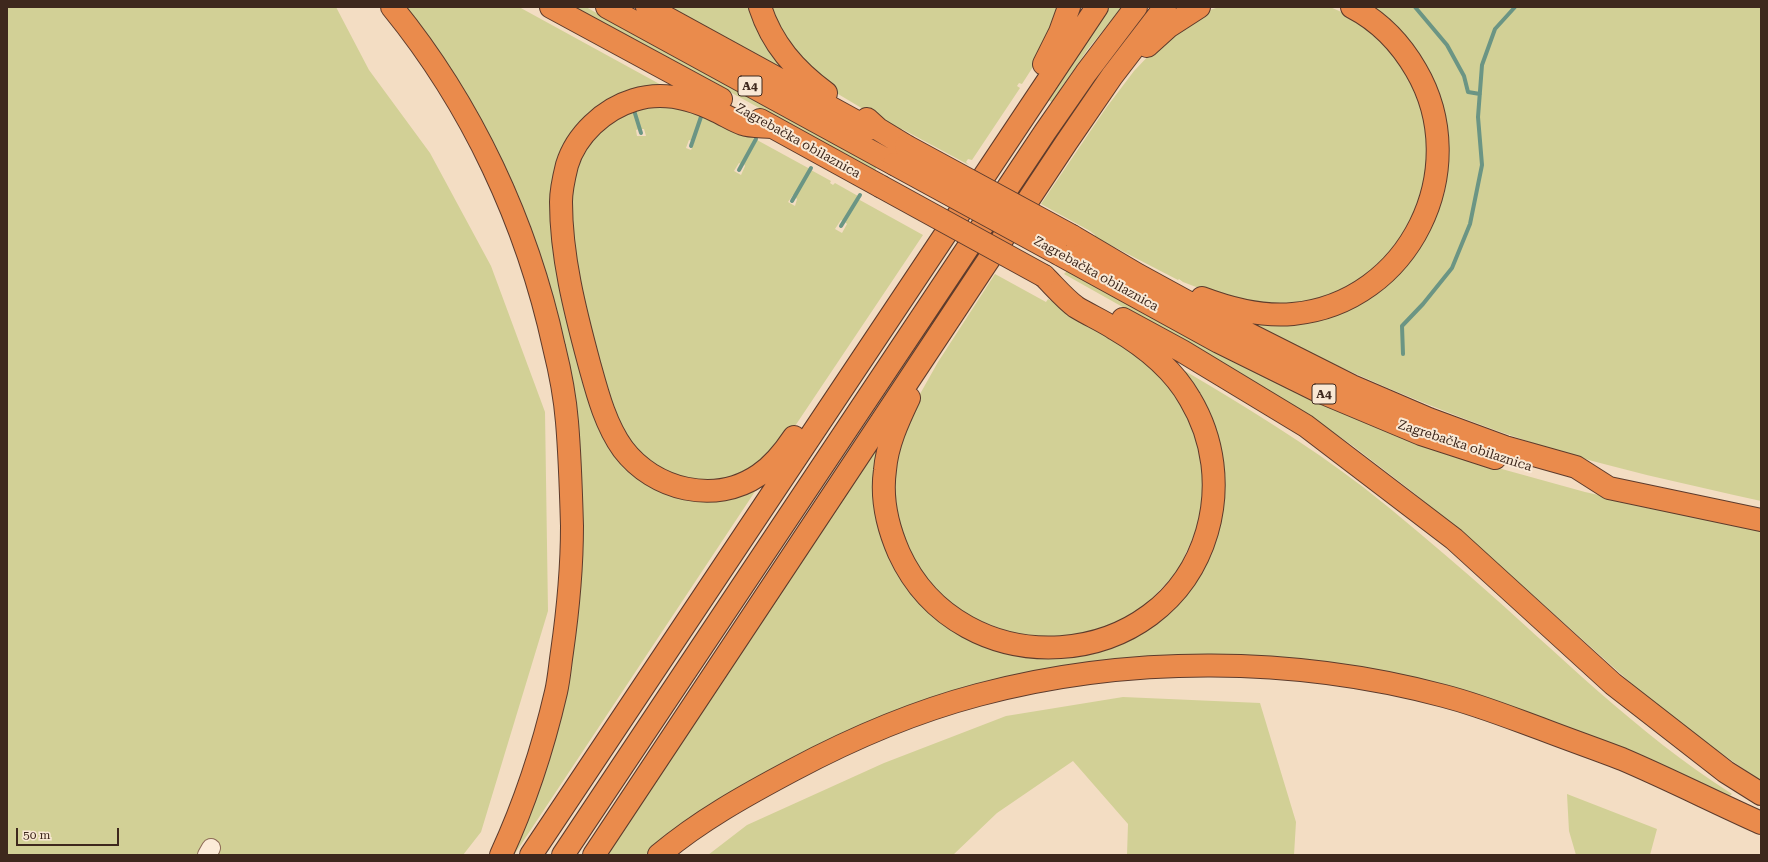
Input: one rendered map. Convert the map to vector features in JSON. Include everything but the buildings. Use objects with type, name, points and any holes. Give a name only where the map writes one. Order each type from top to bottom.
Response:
[{"type":"highway","points":[[392,7],[407,25],[437,69],[475,130],[501,184],[527,248],[546,310],[558,362],[567,420],[571,492],[572,558],[566,621],[556,690],[539,757],[514,826],[501,855]]},
{"type":"highway","name":"Zagrebačka obilaznica","points":[[551,7],[1182,351],[1306,426],[1454,539],[1613,684],[1726,772],[1761,794]]},
{"type":"highway","name":"Zagrebačka obilaznica","points":[[606,7],[1219,342],[1316,390],[1421,434],[1502,460],[1609,488],[1761,520]]},
{"type":"highway","points":[[647,7],[866,127],[878,129]]},
{"type":"highway","points":[[760,7],[772,37],[793,65],[828,94],[870,120],[878,129],[906,146],[1072,236],[1138,275],[1213,316],[1352,386],[1429,418],[1505,447],[1576,467],[1609,488]]},
{"type":"highway","points":[[985,175],[993,141],[1052,50],[1069,7]]},
{"type":"highway","points":[[531,855],[1097,7]]},
{"type":"highway","points":[[563,855],[1045,132],[1086,73],[1136,7]]},
{"type":"highway","points":[[594,855],[1093,103],[1165,7]]},
{"type":"highway","points":[[1093,103],[1114,86],[1148,45],[1168,27],[1199,7]]},
{"type":"highway","points":[[1138,275],[1153,275],[1194,295],[1246,311],[1265,315],[1294,314],[1324,308],[1353,296],[1384,273],[1404,252],[1416,234],[1424,218],[1435,183],[1438,162],[1435,119],[1424,85],[1409,58],[1383,28],[1352,7]]},
{"type":"highway","points":[[772,127],[744,125],[695,101],[684,98],[657,95],[643,97],[618,106],[604,114],[588,129],[576,146],[568,163],[562,184],[561,202],[563,238],[567,265],[584,346],[602,406],[622,446],[637,465],[647,473],[665,483],[686,489],[720,490],[748,482],[759,476],[784,452],[810,414],[840,393]]},
{"type":"highway","points":[[953,312],[944,339],[912,393],[900,418],[887,457],[884,484],[886,510],[894,542],[905,564],[932,600],[948,614],[967,627],[989,637],[1012,644],[1052,648],[1074,647],[1115,635],[1146,617],[1165,602],[1192,568],[1210,522],[1214,489],[1212,455],[1204,427],[1198,413],[1171,373],[1132,339],[1074,306],[1044,276]]},
{"type":"highway","points":[[659,855],[677,839],[741,797],[816,758],[891,724],[976,696],[1047,679],[1139,667],[1219,665],[1303,670],[1371,680],[1444,695],[1490,709],[1621,759],[1761,823]]},
{"type":"shaded area","points":[[7,7],[336,7],[369,70],[430,153],[491,266],[545,412],[548,611],[481,832],[463,855],[7,855]]},
{"type":"shaded area","points":[[402,7],[519,7],[665,87],[612,99],[552,211],[626,469],[756,488],[514,855],[511,855],[568,663],[555,313]]},
{"type":"shaded area","points":[[574,7],[586,7],[877,166],[875,171]]},
{"type":"shaded area","points":[[666,7],[750,7],[759,33],[783,70]]},
{"type":"shaded area","points":[[768,7],[1060,7],[1038,59],[1022,84],[1019,83],[1017,86],[1020,88],[972,160],[968,159],[966,162],[969,165],[902,129],[900,131],[833,91],[792,51]]},
{"type":"shaded area","points":[[1109,7],[1122,7],[1088,49],[1052,102],[1048,100]]},
{"type":"shaded area","points":[[1219,7],[1330,7],[1353,17],[1373,32],[1405,69],[1423,109],[1429,161],[1417,210],[1393,250],[1359,280],[1337,293],[1291,305],[1265,306],[1217,295],[1183,282],[1179,279],[1178,280],[1095,237],[1095,235],[1090,231],[1041,204],[1106,108],[1134,71],[1154,50],[1207,11]]},
{"type":"shaded area","points":[[1370,7],[1761,7],[1761,501],[1591,461],[1498,431],[1388,388],[1244,322],[1291,324],[1319,321],[1360,304],[1397,277],[1426,238],[1445,192],[1449,137],[1437,88],[1414,47],[1385,17]]},
{"type":"shaded area","points":[[656,104],[702,112],[692,141],[689,140],[686,148],[691,150],[694,143],[692,142],[704,113],[755,139],[741,164],[739,163],[734,171],[741,175],[745,166],[744,164],[757,140],[810,169],[794,196],[793,195],[788,202],[795,206],[797,199],[795,197],[811,170],[831,181],[830,183],[833,185],[835,183],[858,196],[843,221],[841,220],[835,229],[842,233],[847,224],[845,222],[858,199],[923,235],[789,435],[768,460],[727,480],[688,481],[640,457],[614,416],[581,295],[570,216],[574,172],[592,137],[632,108],[640,129],[636,130],[637,136],[646,136],[644,129],[641,129],[634,109]]},
{"type":"shaded area","points":[[1068,270],[1491,466],[1585,492],[1761,531],[1761,781],[1670,718],[1479,547],[1414,493],[1353,446],[1307,414],[1249,378],[1064,274]]},
{"type":"shaded area","points":[[995,274],[1046,302],[1048,299],[1091,323],[1149,364],[1172,390],[1188,414],[1199,441],[1204,471],[1204,495],[1201,519],[1178,571],[1140,611],[1119,623],[1075,637],[1024,637],[964,615],[938,593],[916,566],[903,538],[896,509],[893,483],[896,457],[911,410],[938,362]]},
{"type":"shaded area","points":[[1185,371],[1298,441],[1363,487],[1472,578],[1630,718],[1663,745],[1732,794],[1728,797],[1555,724],[1270,660],[951,695],[655,847],[645,855],[603,855],[878,443],[913,594],[929,611],[954,630],[975,642],[1004,652],[1026,657],[1058,658],[1107,647],[1217,532],[1183,373]]},
{"type":"shaded area","points":[[1123,697],[1260,703],[1296,822],[1294,855],[1127,855],[1128,824],[1073,761],[997,813],[953,855],[708,855],[747,825],[884,763],[1006,716]]},
{"type":"shaded area","points":[[1567,794],[1657,829],[1650,855],[1576,855],[1569,831]]},
{"type":"waterway","points":[[1415,7],[1447,45],[1464,76],[1468,92],[1480,94]]},
{"type":"waterway","points":[[1403,354],[1402,326],[1423,304],[1452,268],[1470,224],[1482,165],[1478,117],[1482,65],[1495,29],[1515,7]]},
{"type":"waterway","points":[[633,107],[641,133]]},
{"type":"waterway","points":[[691,146],[703,111]]},
{"type":"waterway","points":[[739,170],[756,139]]},
{"type":"waterway","points":[[792,201],[811,168]]},
{"type":"waterway","points":[[841,226],[860,195]]}]
